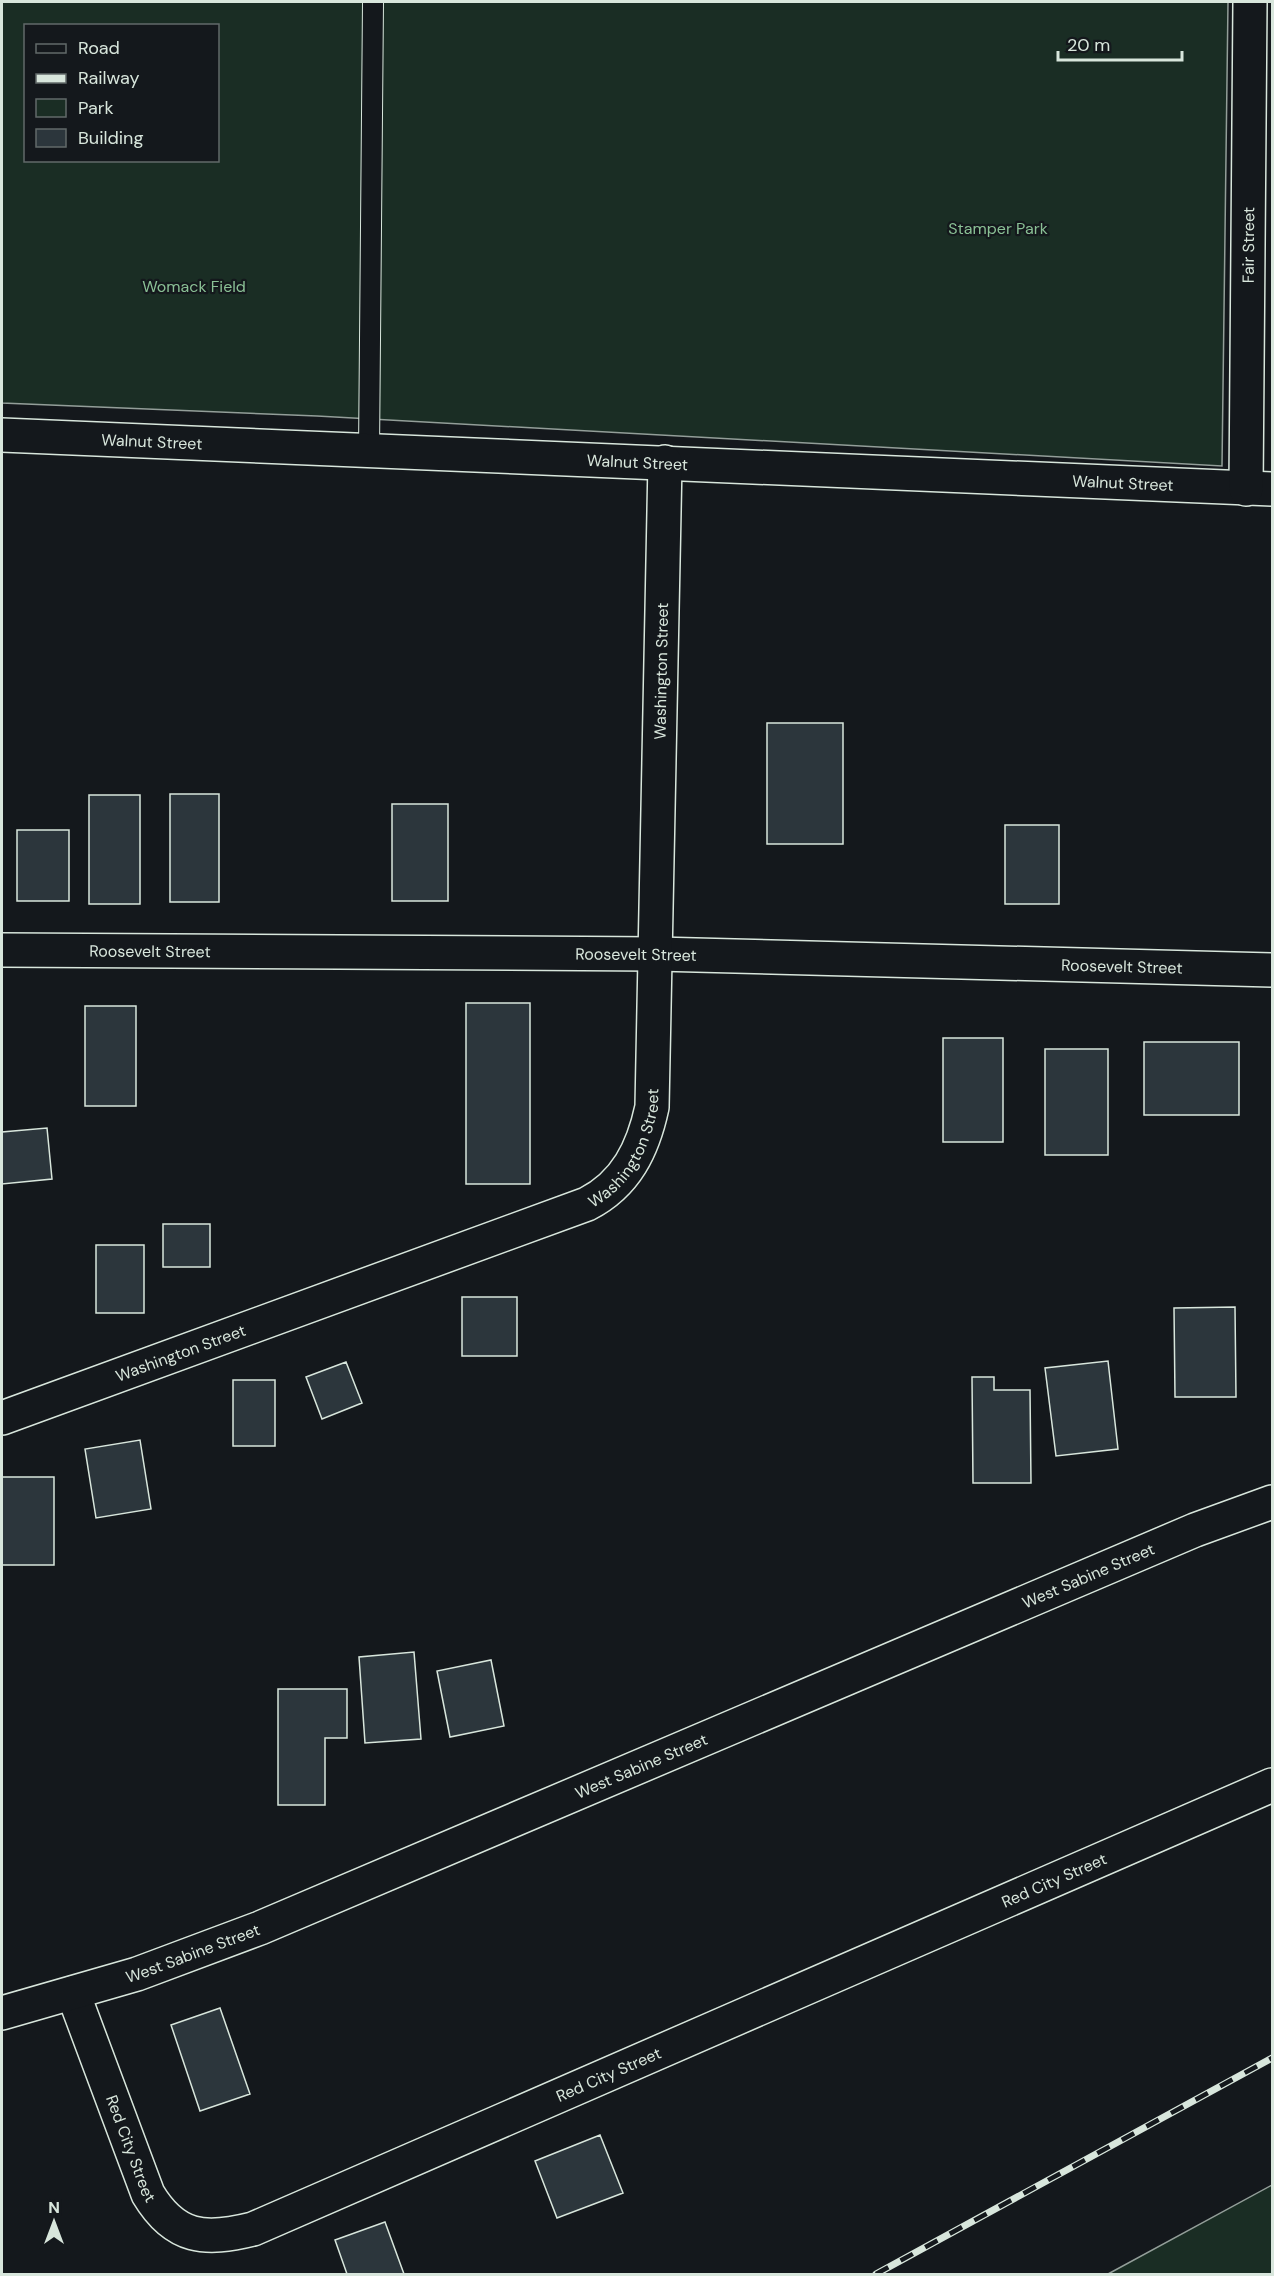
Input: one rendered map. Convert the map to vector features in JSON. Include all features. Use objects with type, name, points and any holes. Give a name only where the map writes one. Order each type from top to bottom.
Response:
[{"type":"street","name":"Fair Street","points":[[1250,2],[1259,489]]},
{"type":"street","name":"Walnut Street","points":[[2,435],[1259,489]]},
{"type":"street","name":"Washington Street","points":[[2,1418],[599,1197],[624,1175],[647,1131],[652,1107],[657,954],[664,462]]},
{"type":"street","name":"Roosevelt Street","points":[[2,950],[657,954],[1272,970]]},
{"type":"street","name":"West Sabine Street","points":[[2,2013],[73,1994],[177,1960],[260,1928],[1195,1530],[1272,1502]]},
{"type":"street","name":"Red City Street","points":[[73,1994],[148,2194],[156,2206],[177,2227],[193,2234],[229,2235],[253,2229],[1272,1785]]},
{"type":"lane","points":[[369,452],[373,2]]},
{"type":"green space","name":"Stamper Park","points":[[2,2],[1228,2],[1222,466],[317,416],[2,403]]},
{"type":"green space","points":[[1272,2185],[1272,2274],[1108,2274]]},
{"type":"building","points":[[767,723],[843,723],[843,844],[767,844]]},
{"type":"building","points":[[170,794],[219,794],[219,902],[170,902]]},
{"type":"building","points":[[89,795],[140,795],[140,904],[89,904]]},
{"type":"building","points":[[392,804],[448,804],[448,901],[392,901]]},
{"type":"building","points":[[1005,825],[1059,825],[1059,904],[1005,904]]},
{"type":"building","points":[[17,830],[69,830],[69,901],[17,901]]},
{"type":"building","points":[[466,1003],[530,1003],[530,1184],[466,1184]]},
{"type":"building","points":[[85,1006],[136,1006],[136,1106],[85,1106]]},
{"type":"building","points":[[943,1038],[1003,1038],[1003,1142],[943,1142]]},
{"type":"building","points":[[1144,1042],[1239,1042],[1239,1115],[1144,1115]]},
{"type":"building","points":[[1045,1049],[1108,1049],[1108,1155],[1045,1155]]},
{"type":"building","points":[[47,1128],[52,1179],[2,1184],[2,1132]]},
{"type":"building","points":[[163,1224],[210,1224],[210,1267],[163,1267]]},
{"type":"building","points":[[96,1245],[144,1245],[144,1313],[96,1313]]},
{"type":"building","points":[[462,1297],[517,1297],[517,1356],[462,1356]]},
{"type":"building","points":[[1235,1307],[1236,1397],[1175,1397],[1174,1308]]},
{"type":"building","points":[[1108,1361],[1118,1449],[1056,1456],[1045,1368]]},
{"type":"building","points":[[346,1362],[362,1403],[322,1419],[306,1377]]},
{"type":"building","points":[[972,1377],[994,1377],[994,1390],[1030,1390],[1031,1483],[973,1483]]},
{"type":"building","points":[[233,1380],[275,1380],[275,1446],[233,1446]]},
{"type":"building","points":[[140,1440],[151,1509],[96,1518],[85,1449]]},
{"type":"building","points":[[2,1477],[54,1477],[54,1565],[2,1565]]},
{"type":"building","points":[[414,1652],[421,1739],[365,1743],[359,1657]]},
{"type":"building","points":[[491,1660],[504,1726],[450,1737],[437,1671]]},
{"type":"building","points":[[278,1689],[347,1689],[347,1738],[325,1738],[325,1805],[278,1805]]},
{"type":"building","points":[[220,2008],[250,2094],[200,2111],[171,2025]]},
{"type":"building","points":[[600,2135],[623,2193],[557,2218],[535,2161]]},
{"type":"building","points":[[385,2222],[404,2274],[347,2274],[335,2240]]},
{"type":"railway","points":[[876,2274],[1272,2058]]},
{"type":"park label","name":"Womack Field","points":[[194,286]]}]
